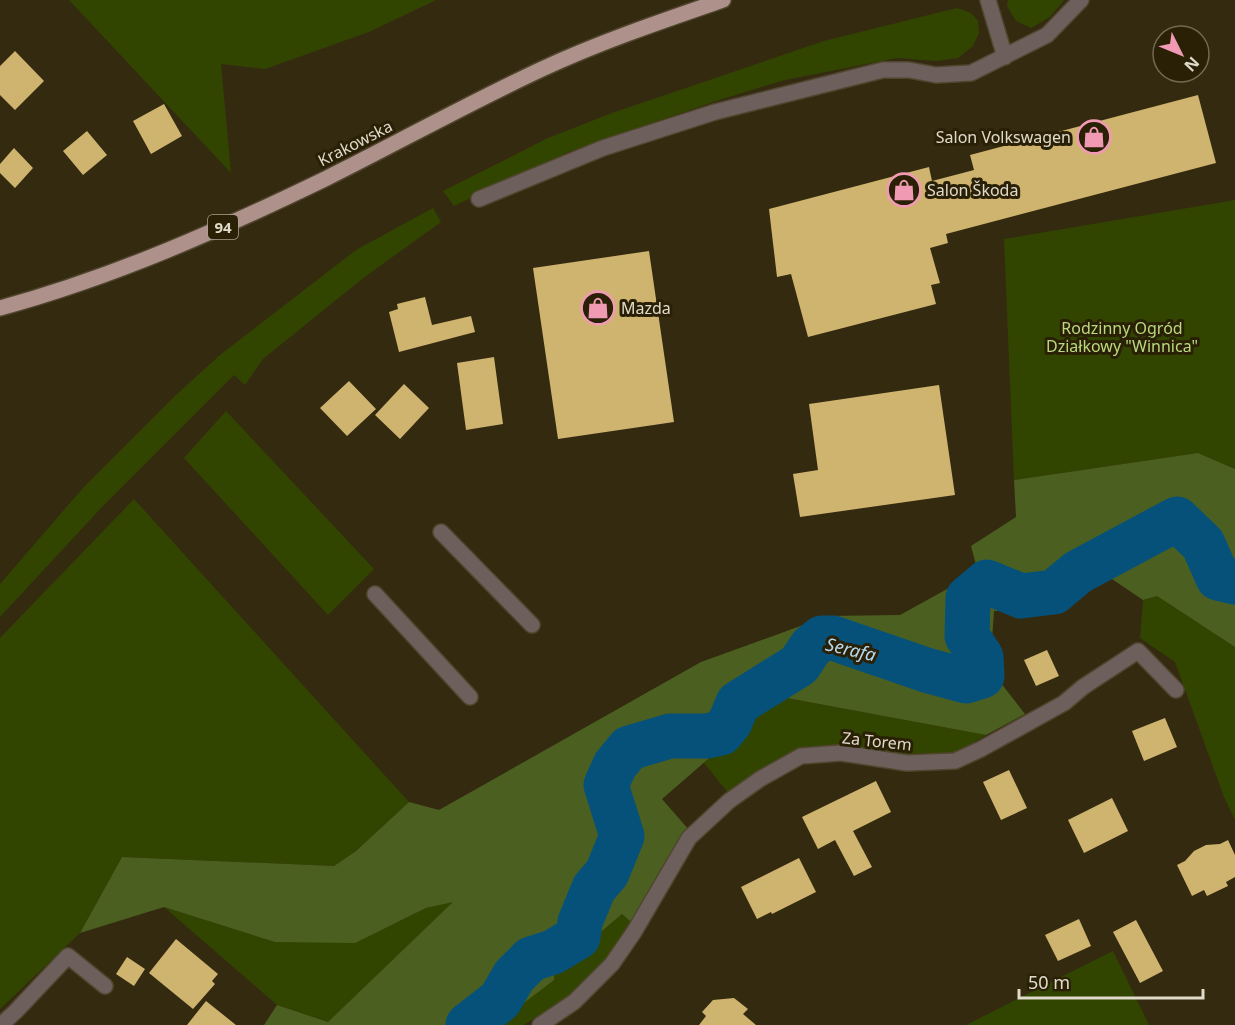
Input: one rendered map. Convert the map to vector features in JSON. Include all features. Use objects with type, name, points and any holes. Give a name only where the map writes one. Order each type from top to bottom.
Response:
[{"type":"main road","name":"Krakowska","points":[[0,308],[45,296],[116,271],[223,227],[327,178],[544,68],[653,24],[723,0]]},
{"type":"street","points":[[988,0],[1005,57]]},
{"type":"street","points":[[479,199],[603,148],[715,112],[883,70],[909,70],[936,75],[971,73],[1047,35],[1081,0]]},
{"type":"street","points":[[441,532],[532,625]]},
{"type":"street","points":[[375,594],[470,697]]},
{"type":"street","name":"Za Torem","points":[[540,1025],[574,1002],[612,964],[634,932],[689,837],[729,801],[760,779],[801,756],[841,753],[907,763],[956,761],[1064,703],[1083,687],[1138,651],[1176,690]]},
{"type":"street","points":[[1,1025],[68,956],[105,986]]},
{"type":"green space","points":[[69,0],[436,0],[369,32],[265,69],[221,64],[231,173]]},
{"type":"green space","points":[[1008,0],[1064,0],[1050,17],[1031,28],[1016,21],[1007,6]]},
{"type":"green space","points":[[957,8],[971,13],[978,21],[979,33],[973,46],[958,58],[936,61],[897,58],[785,80],[719,100],[563,154],[563,160],[487,190],[454,206],[443,191],[548,138],[612,113],[824,41]]},
{"type":"green space","name":"Rodzinny Ogród Działkowy \"Winnica\"","points":[[1235,200],[1235,469],[1198,453],[1014,480],[1004,239]]},
{"type":"green space","points":[[433,208],[441,222],[362,279],[263,359],[245,385],[234,375],[102,507],[0,617],[0,584],[83,488],[176,395],[220,355],[356,250]]},
{"type":"green space","points":[[226,411],[374,569],[328,615],[184,458]]},
{"type":"green space","points":[[1198,453],[1235,469],[1235,647],[1157,596],[1143,600],[1103,573],[1083,584],[1048,610],[994,611],[990,669],[1025,714],[986,735],[787,698],[746,711],[737,734],[662,799],[689,830],[631,922],[622,914],[554,972],[554,980],[495,1025],[264,1025],[277,1005],[328,1022],[453,902],[426,908],[355,943],[275,942],[164,907],[80,933],[122,857],[334,866],[356,851],[409,802],[439,810],[701,662],[828,616],[900,615],[978,572],[971,546],[1016,517],[1014,480]]},
{"type":"green space","points":[[134,499],[409,802],[356,851],[334,866],[122,857],[80,933],[0,1009],[0,638]]},
{"type":"green space","points":[[1157,596],[1235,647],[1235,820],[1224,797],[1175,662],[1140,638],[1143,600]]},
{"type":"green space","points":[[787,698],[986,735],[956,753],[909,754],[830,745],[790,753],[730,795],[704,763],[737,734],[746,711]]},
{"type":"green space","points":[[455,901],[328,1022],[277,1005],[164,907],[275,942],[400,921],[426,908]]},
{"type":"green space","points":[[622,914],[631,922],[606,961],[563,1000],[524,1025],[491,1025]]},
{"type":"green space","points":[[1113,951],[1149,1025],[966,1025]]},
{"type":"building","points":[[15,51],[44,81],[15,110],[0,95],[0,66]]},
{"type":"building","points":[[1198,95],[1216,163],[946,234],[948,243],[930,248],[940,283],[931,285],[936,304],[808,337],[791,274],[777,277],[769,209],[929,167],[932,181],[974,170],[970,155]]},
{"type":"building","points":[[164,104],[182,136],[151,154],[133,121]]},
{"type":"building","points":[[87,131],[107,155],[83,175],[63,151]]},
{"type":"building","points":[[14,148],[33,168],[15,188],[0,173],[0,164]]},
{"type":"building","name":"Mazda","points":[[649,251],[674,422],[558,439],[533,268]]},
{"type":"building","points":[[425,297],[432,325],[471,316],[475,332],[399,352],[389,312],[398,309],[397,304]]},
{"type":"building","points":[[494,357],[503,424],[466,430],[457,363]]},
{"type":"building","points":[[349,381],[376,409],[347,436],[320,408]]},
{"type":"building","points":[[404,384],[429,408],[400,439],[375,415]]},
{"type":"building","points":[[939,385],[955,495],[800,517],[793,474],[818,470],[809,404]]},
{"type":"building","points":[[1047,650],[1059,676],[1036,686],[1024,660]]},
{"type":"building","points":[[1165,718],[1177,747],[1144,761],[1132,731]]},
{"type":"building","points":[[1009,770],[1027,808],[1001,820],[983,782]]},
{"type":"building","points":[[876,781],[891,812],[853,831],[872,867],[854,876],[835,840],[818,849],[802,817]]},
{"type":"building","points":[[1112,798],[1128,831],[1084,853],[1068,820]]},
{"type":"building","points":[[1228,840],[1235,855],[1235,877],[1226,882],[1228,886],[1207,896],[1204,890],[1192,896],[1177,865],[1185,861],[1194,851],[1206,845],[1220,844]]},
{"type":"building","points":[[799,858],[816,892],[757,919],[741,887]]},
{"type":"building","points":[[1079,919],[1091,946],[1058,961],[1045,935]]},
{"type":"building","points":[[1136,920],[1163,971],[1140,983],[1113,932]]},
{"type":"building","points":[[176,939],[218,974],[212,981],[215,984],[193,1009],[149,973]]},
{"type":"building","points":[[127,957],[145,969],[134,986],[116,974]]},
{"type":"building","points":[[734,998],[748,1009],[743,1014],[756,1025],[699,1025],[706,1016],[702,1012],[713,1000]]},
{"type":"building","points":[[206,1001],[236,1025],[187,1025]]},
{"type":"waterway","name":"Serafa","points":[[468,1025],[500,1000],[514,976],[531,959],[553,952],[578,937],[580,922],[594,888],[607,873],[622,836],[606,785],[615,765],[629,748],[670,736],[707,736],[721,733],[730,722],[738,703],[799,665],[811,647],[822,638],[833,638],[926,670],[966,681],[982,676],[981,657],[967,636],[968,598],[987,582],[1021,596],[1054,592],[1078,572],[1177,519],[1203,544],[1218,578],[1235,582]]},
{"type":"place","name":"Salon Volkswagen","points":[[1094,137]]},
{"type":"place","name":"Salon Škoda","points":[[904,190]]},
{"type":"place","name":"Mazda","points":[[598,308]]}]
